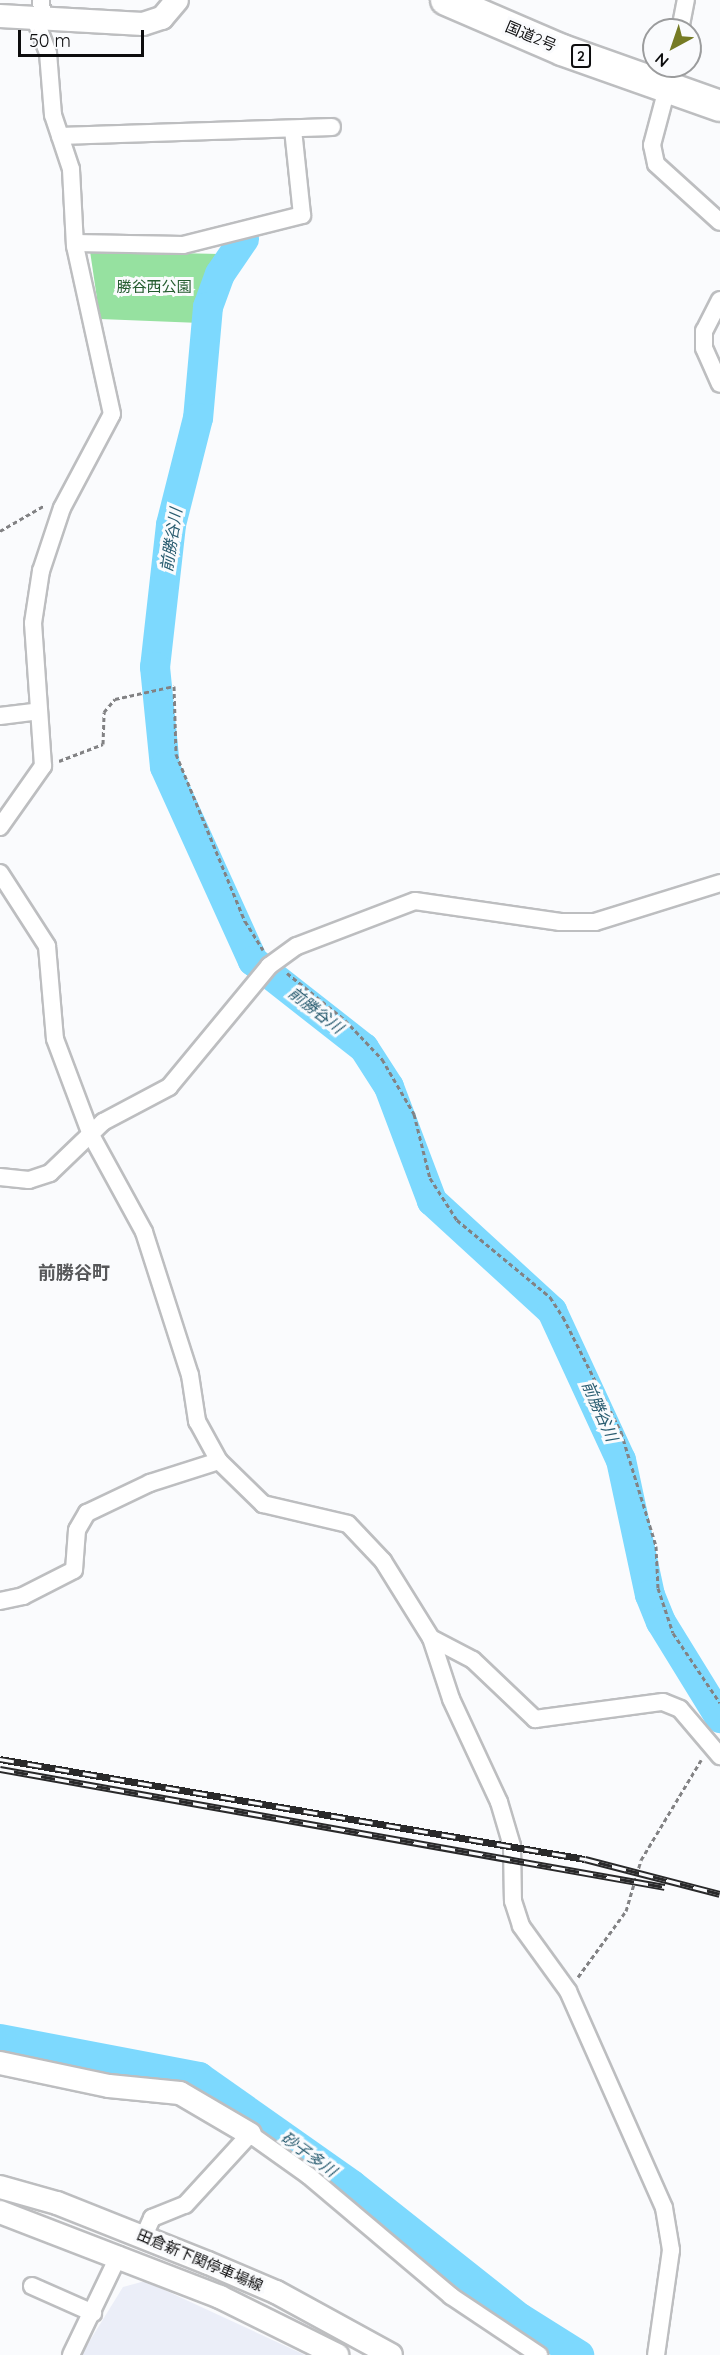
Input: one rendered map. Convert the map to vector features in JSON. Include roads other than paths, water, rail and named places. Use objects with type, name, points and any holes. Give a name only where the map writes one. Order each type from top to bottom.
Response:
[{"type":"highway","name":"国道2号","points":[[446,0],[642,67]]},
{"type":"highway","name":"国道2号","points":[[673,78],[720,106]]},
{"type":"main road","points":[[0,16],[40,14],[143,24],[162,18],[177,0]]},
{"type":"main road","points":[[0,2063],[109,2086],[180,2093],[250,2134]]},
{"type":"main road","name":"田倉新下関停車場線","points":[[0,2187],[144,2236],[276,2292],[391,2355]]},
{"type":"main road","name":"田倉新下関停車場線","points":[[0,2212],[119,2255],[337,2355]]},
{"type":"street","points":[[682,18],[686,0]]},
{"type":"street","points":[[0,827],[43,766],[38,711],[34,597],[67,498],[112,414],[75,243],[71,169],[60,136],[40,14]]},
{"type":"street","points":[[671,78],[652,145],[656,164],[720,222]]},
{"type":"street","points":[[60,136],[332,127]]},
{"type":"street","points":[[75,243],[183,245],[302,215],[293,129]]},
{"type":"street","points":[[720,300],[704,331],[704,348],[720,384]]},
{"type":"street","points":[[0,716],[38,711]]},
{"type":"street","points":[[0,873],[47,946],[55,1039],[91,1135],[144,1232],[190,1375],[197,1421],[219,1461],[262,1504],[348,1524],[383,1561],[431,1638],[452,1699],[499,1802],[512,1846],[513,1901],[521,1926],[568,1991],[664,2208],[672,2250],[657,2355]]},
{"type":"street","points":[[0,1177],[29,1180],[50,1173],[103,1122],[169,1087],[272,963],[297,946],[415,901],[560,922],[595,922],[720,883]]},
{"type":"street","points":[[0,1601],[23,1596],[74,1569],[77,1530],[87,1514],[150,1483],[219,1461]]},
{"type":"street","points":[[431,1638],[473,1660],[535,1719],[663,1702],[680,1709],[715,1752]]},
{"type":"street","points":[[144,2236],[152,2218],[185,2205],[250,2134],[309,2176],[451,2296],[539,2355]]},
{"type":"street","points":[[71,2355],[119,2255]]},
{"type":"street","points":[[32,2286],[93,2313]]},
{"type":"waterway","name":"前勝谷川","points":[[244,239],[220,274],[208,307],[198,418],[171,525],[155,667],[165,767],[253,961],[364,1048],[389,1087],[432,1201],[552,1311],[621,1460],[650,1595],[661,1622],[720,1718]]},
{"type":"waterway","name":"砂子多川","points":[[0,2039],[199,2077],[352,2185],[520,2318],[579,2355]]},
{"type":"railway","points":[[0,1759],[585,1859],[720,1894]]},
{"type":"railway","points":[[0,1769],[665,1887]]},
{"type":"district","name":"前勝谷町","points":[[74,1273]]},
{"type":"park label","name":"勝谷西公園","points":[[154,287]]}]
